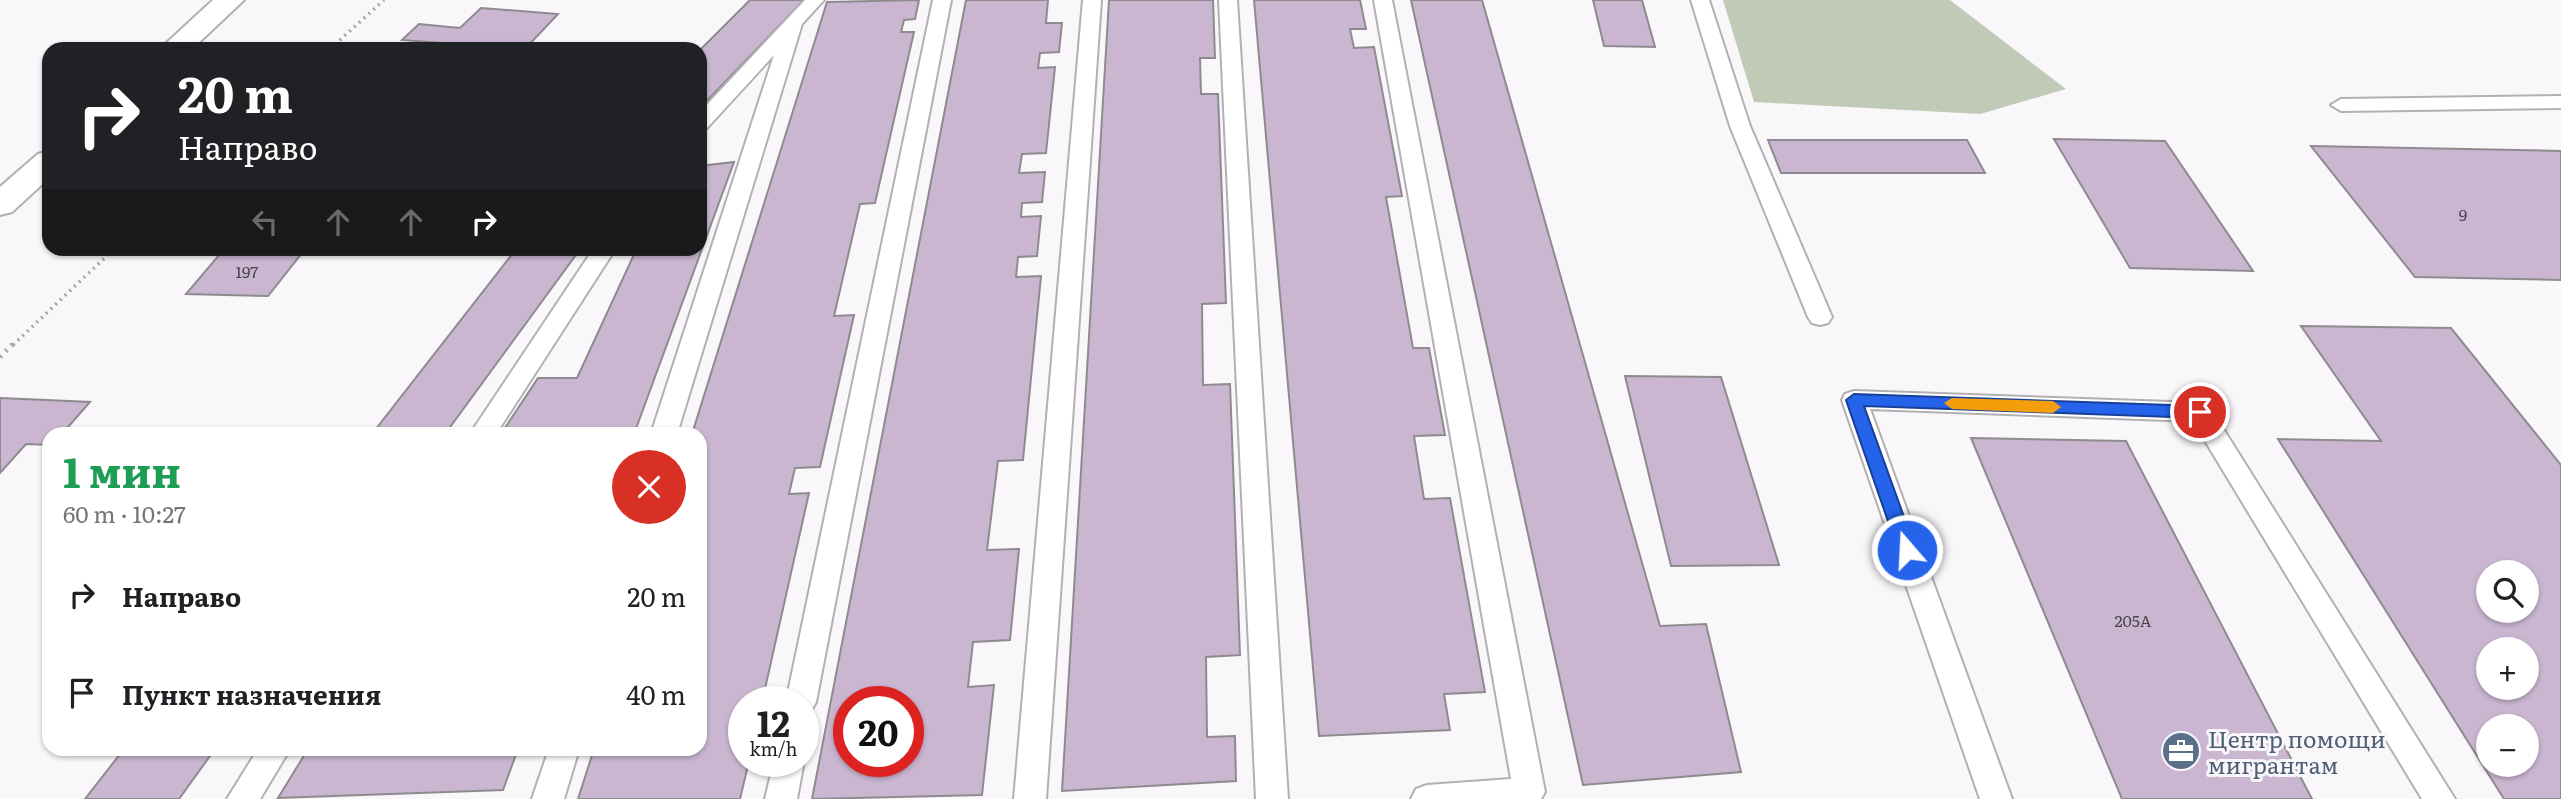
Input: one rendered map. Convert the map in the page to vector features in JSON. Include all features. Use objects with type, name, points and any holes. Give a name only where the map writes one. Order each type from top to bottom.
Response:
[{"type":"main road","points":[[183,42],[230,0]]},
{"type":"main road","points":[[0,205],[42,167]]},
{"type":"lane","points":[[707,116],[815,0]]},
{"type":"lane","points":[[804,686],[942,0]]},
{"type":"lane","points":[[1030,799],[1092,0]]},
{"type":"lane","points":[[1228,0],[1272,799]]},
{"type":"lane","points":[[1383,0],[1529,792],[1427,799]]},
{"type":"lane","points":[[1700,0],[1740,126],[1820,317]]},
{"type":"lane","points":[[666,427],[794,22]]},
{"type":"lane","points":[[2341,104],[2561,102]]},
{"type":"lane","points":[[488,427],[600,256]]},
{"type":"lane","points":[[1996,799],[1854,400],[2200,412],[2439,799]]},
{"type":"lane","points":[[243,799],[271,756]]},
{"type":"lane","points":[[548,799],[562,756]]},
{"type":"lane","points":[[781,799],[786,777]]},
{"type":"path","points":[[338,42],[384,0]]},
{"type":"path","points":[[0,357],[107,256]]},
{"type":"green space","points":[[1723,0],[1950,0],[2066,89],[1980,114],[1754,102]]},
{"type":"building","points":[[750,0],[804,0],[707,101],[707,43]]},
{"type":"building","points":[[919,0],[915,19],[904,20],[901,32],[914,32],[875,203],[860,204],[834,316],[854,315],[820,467],[795,468],[789,494],[809,493],[766,686],[728,686],[728,777],[745,777],[740,799],[578,799],[592,756],[707,756],[707,427],[694,427],[827,2]]},
{"type":"building","points":[[966,0],[1048,0],[1046,23],[1062,23],[1059,52],[1040,53],[1038,68],[1055,67],[1046,153],[1022,154],[1019,173],[1045,172],[1042,202],[1022,203],[1021,217],[1041,216],[1037,256],[1018,257],[1016,277],[1041,276],[1023,460],[998,461],[987,550],[1019,549],[1010,640],[973,642],[968,687],[994,685],[982,795],[812,799],[816,777],[819,777],[819,763],[833,690],[833,777],[924,777],[924,686],[834,686]]},
{"type":"building","points":[[1109,0],[1213,0],[1215,58],[1200,58],[1201,94],[1218,94],[1226,303],[1202,304],[1203,385],[1230,384],[1240,655],[1206,657],[1207,737],[1235,736],[1236,781],[1062,791]]},
{"type":"building","points":[[1254,0],[1360,0],[1366,29],[1350,29],[1354,48],[1374,47],[1402,196],[1386,197],[1413,348],[1429,348],[1445,435],[1414,436],[1424,499],[1450,498],[1485,692],[1444,694],[1450,730],[1319,736]]},
{"type":"building","points":[[1411,0],[1482,0],[1660,626],[1706,624],[1741,772],[1583,785]]},
{"type":"building","points":[[1593,0],[1642,0],[1655,47],[1604,46]]},
{"type":"building","points":[[481,8],[558,14],[532,42],[402,40],[419,24],[460,28]]},
{"type":"building","points":[[2054,139],[2165,141],[2253,271],[2130,268]]},
{"type":"building","points":[[1768,140],[1967,140],[1985,173],[1781,173]]},
{"type":"building","points":[[2311,146],[2561,151],[2561,280],[2415,277]]},
{"type":"building","points":[[734,162],[707,235],[707,165]]},
{"type":"building","points":[[218,256],[300,256],[268,296],[186,294]]},
{"type":"building","points":[[511,256],[575,256],[450,427],[377,427]]},
{"type":"building","points":[[633,256],[699,256],[637,427],[506,427],[538,378],[577,378]]},
{"type":"building","points":[[2301,326],[2451,328],[2561,465],[2561,799],[2504,799],[2490,777],[2539,777],[2539,714],[2476,714],[2476,754],[2278,439],[2381,441]]},
{"type":"building","points":[[1625,376],[1721,377],[1779,565],[1671,566]]},
{"type":"building","points":[[0,398],[90,402],[68,427],[42,427],[42,445],[26,444],[0,473]]},
{"type":"building","points":[[1971,438],[2126,441],[2312,799],[2122,799]]},
{"type":"building","points":[[119,756],[210,756],[179,799],[85,799]]},
{"type":"building","points":[[304,756],[515,756],[503,790],[278,798]]},
{"type":"slow traffic","points":[[1952,403],[2053,407]]},
{"type":"place","name":"Центр помощи мигрантам","points":[[2181,751]]},
{"type":"route","points":[[1907,550],[1854,400],[2200,412]]}]
